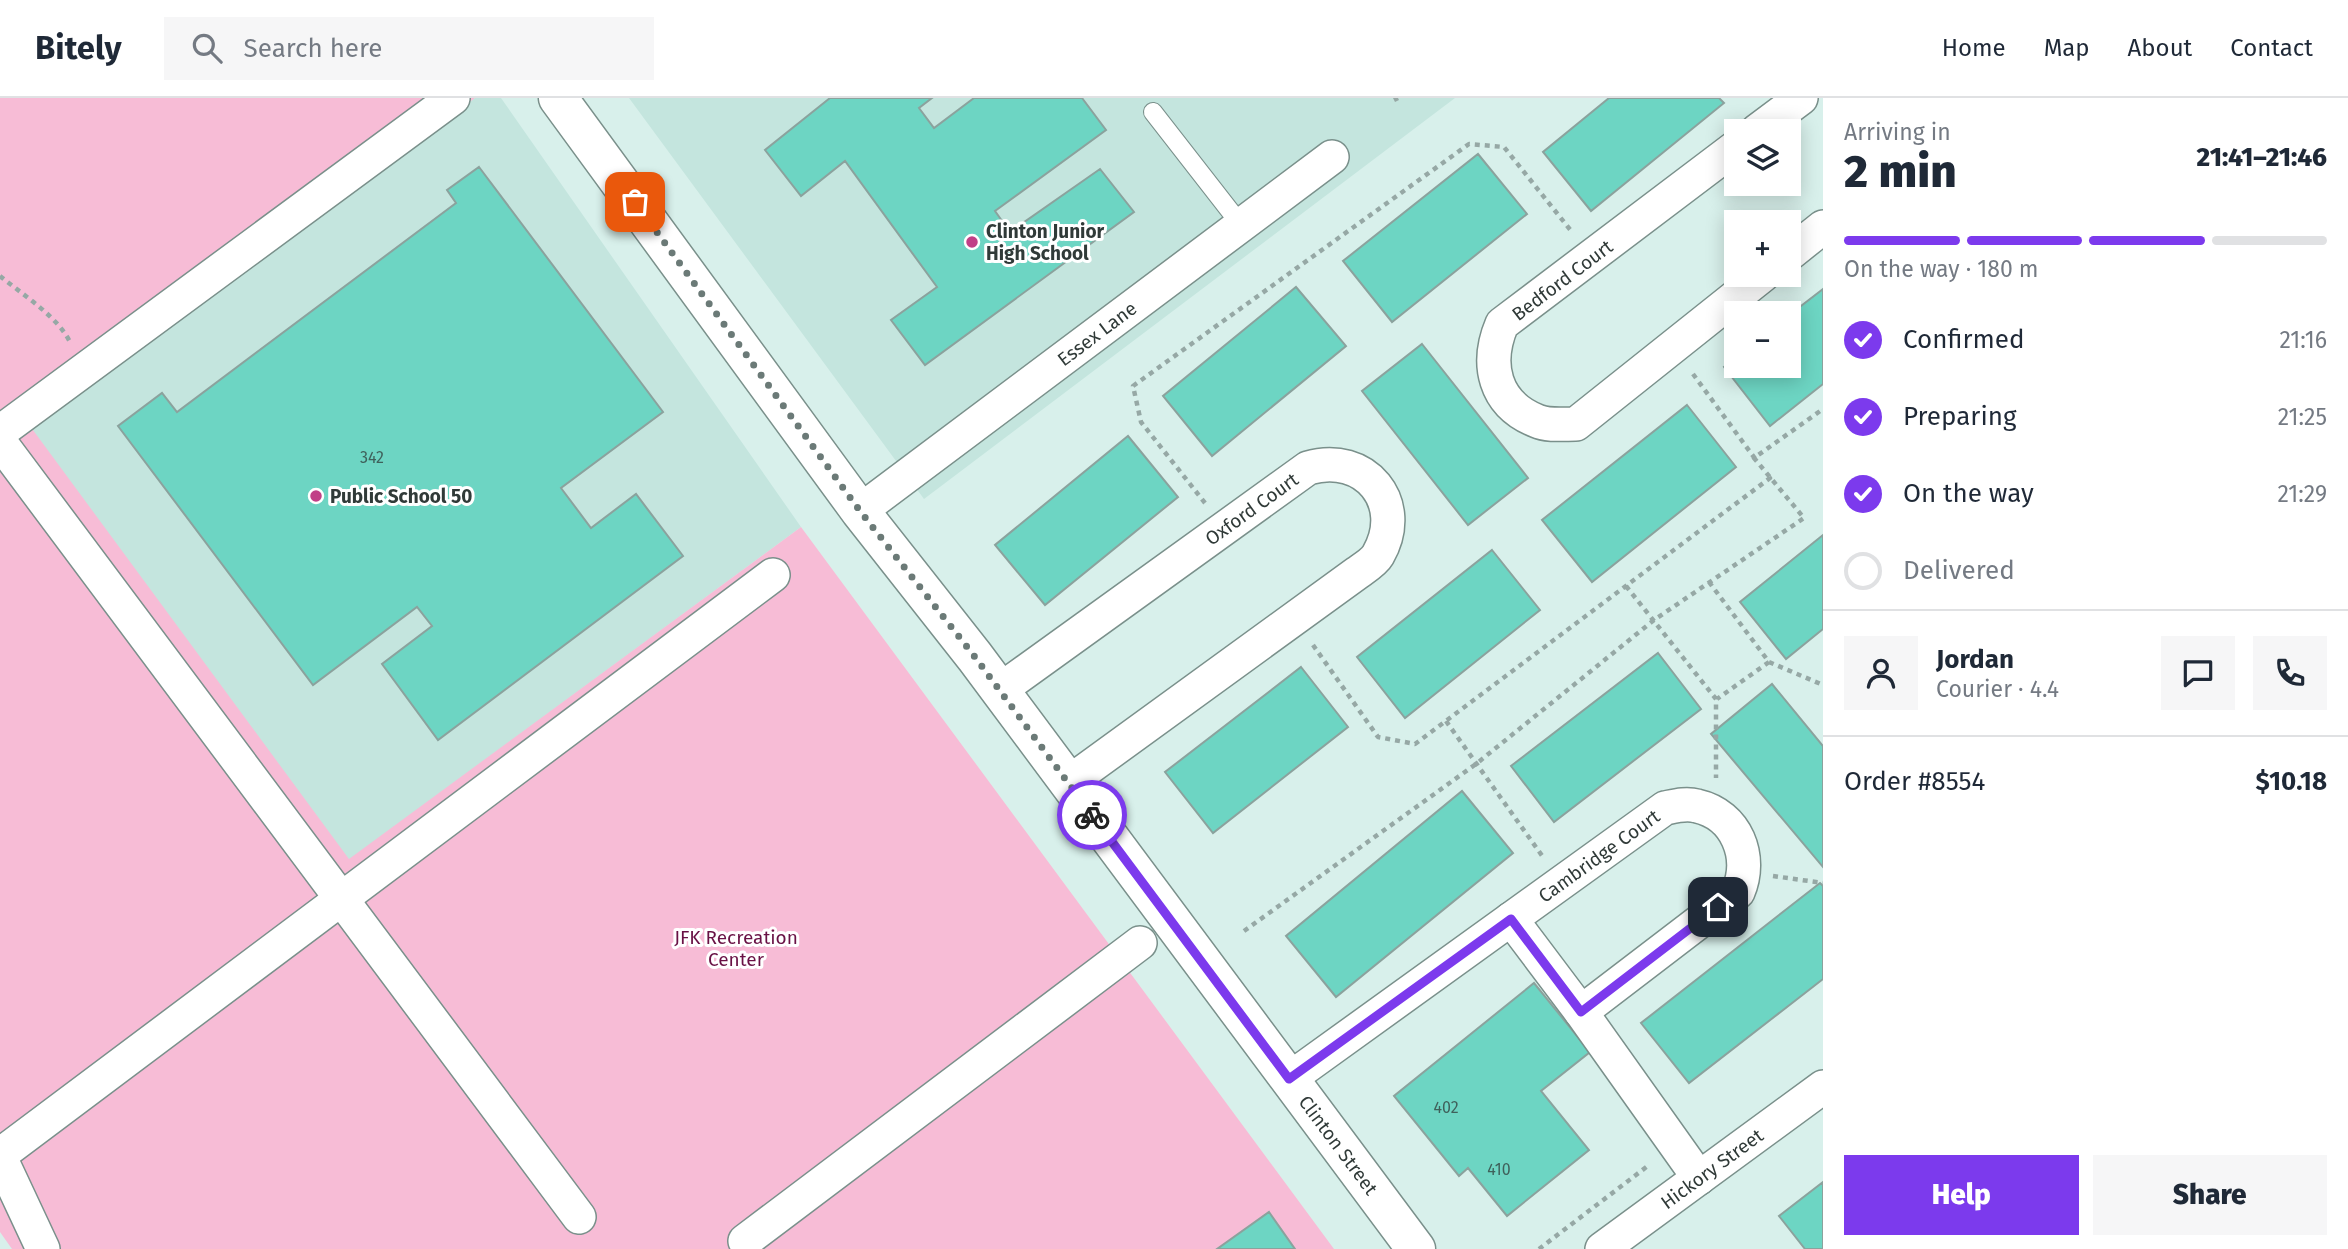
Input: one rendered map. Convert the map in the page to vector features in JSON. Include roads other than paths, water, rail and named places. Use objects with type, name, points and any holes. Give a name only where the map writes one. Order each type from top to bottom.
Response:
[{"type":"main road","name":"Clinton Street","points":[[558,98],[860,511],[1000,690],[1416,1249]]},
{"type":"street","points":[[0,432],[453,98]]},
{"type":"street","points":[[1773,119],[1801,98]]},
{"type":"street","name":"Bedford Court","points":[[1724,156],[1502,324],[1493,351],[1494,368],[1500,388],[1518,411],[1539,423],[1576,424],[1748,287]]},
{"type":"street","name":"Essex Lane","points":[[860,511],[1332,157]]},
{"type":"street","points":[[1801,245],[1823,227]]},
{"type":"street","points":[[0,442],[579,1217]]},
{"type":"street","name":"Oxford Court","points":[[1000,690],[1308,468],[1329,464],[1356,469],[1377,486],[1387,505],[1389,524],[1377,557],[1068,783]]},
{"type":"street","points":[[43,1249],[0,1156],[773,575]]},
{"type":"street","name":"Cambridge Court","points":[[1289,1079],[1665,808],[1686,804],[1715,812],[1737,835],[1744,857],[1744,873],[1738,892],[1581,1012]]},
{"type":"street","points":[[1511,919],[1699,1178]]},
{"type":"street","points":[[745,1241],[1140,943]]},
{"type":"street","name":"Hickory Street","points":[[1602,1249],[1823,1087]]},
{"type":"lane","points":[[1153,112],[1241,225]]},
{"type":"place","name":"Clinton Junior High School","points":[[972,242]]},
{"type":"place","name":"Public School 50","points":[[316,496]]},
{"type":"park label","name":"JFK Recreation Center","points":[[736,948]]}]
